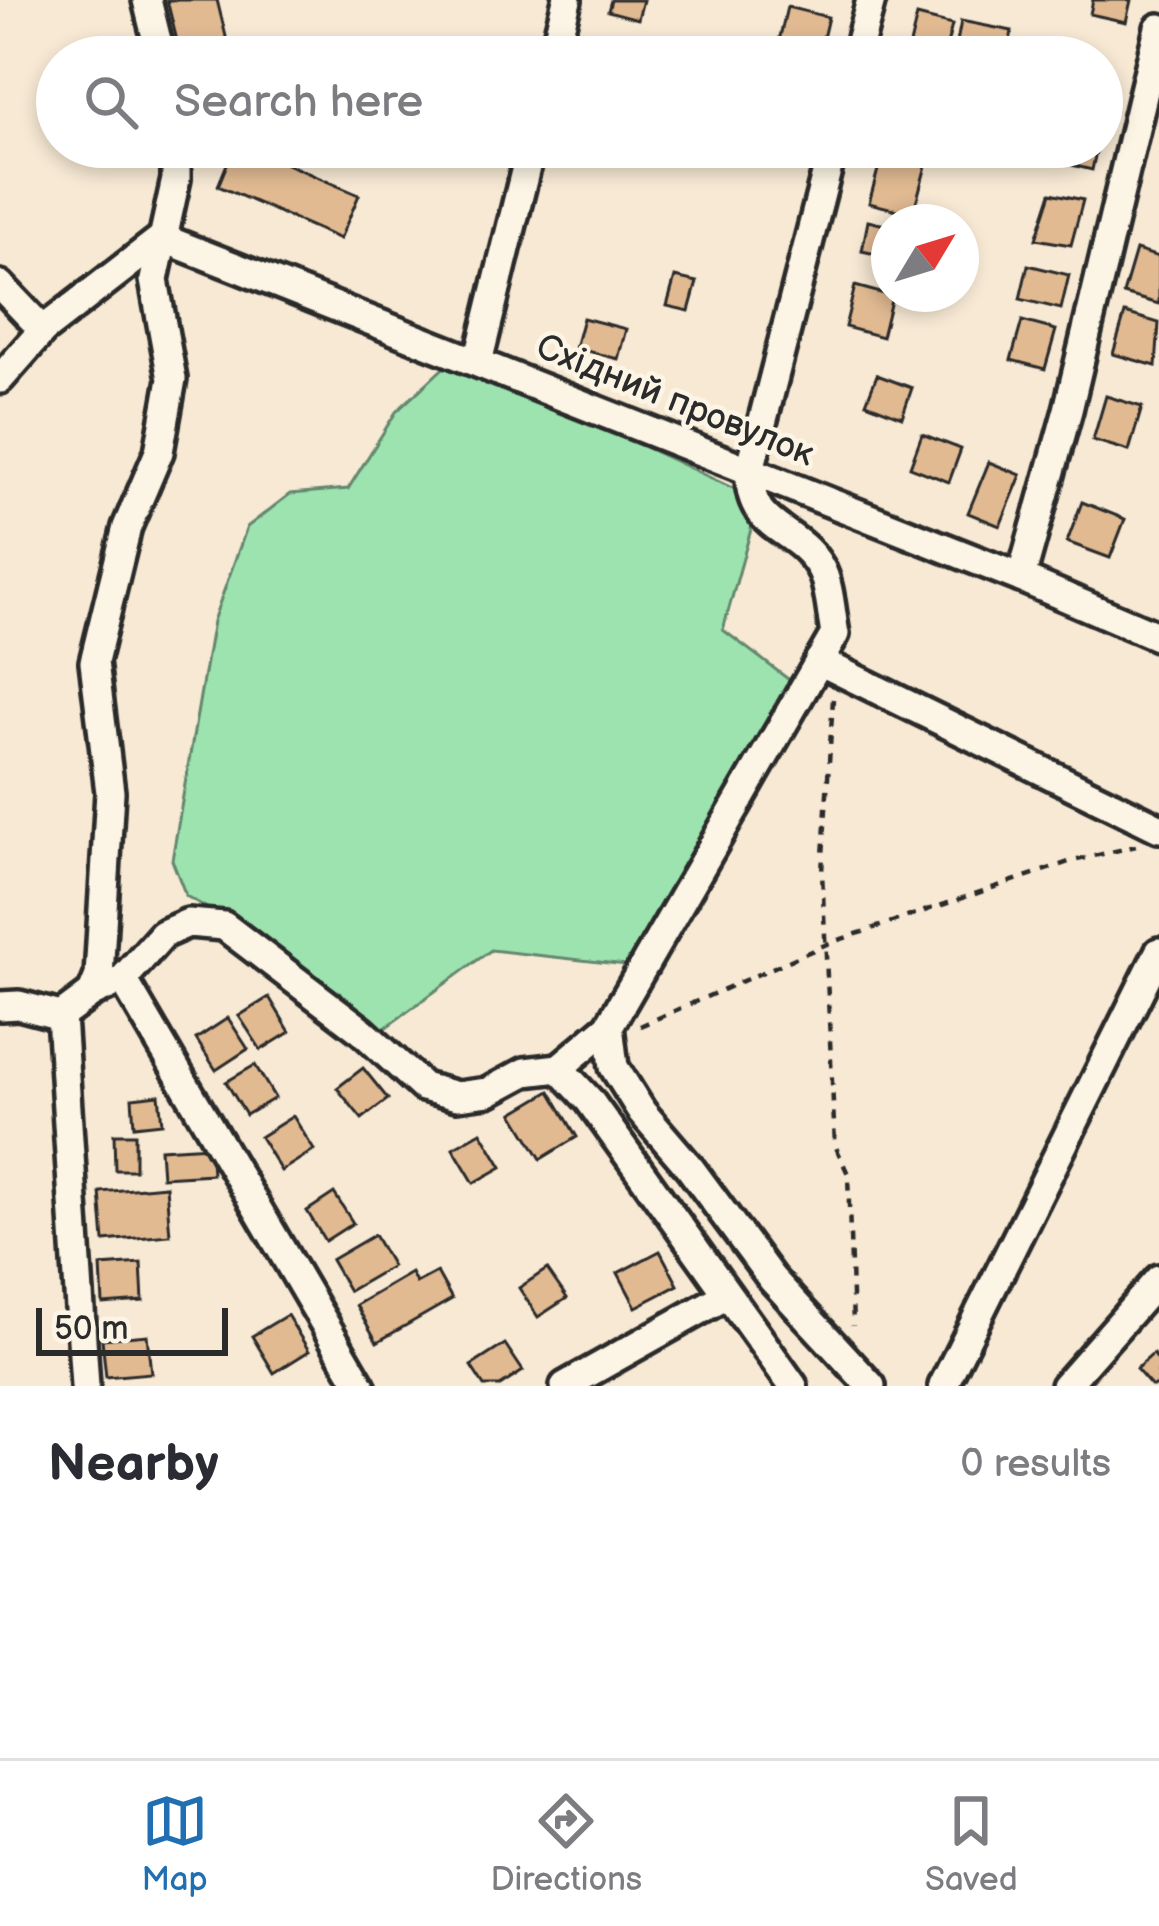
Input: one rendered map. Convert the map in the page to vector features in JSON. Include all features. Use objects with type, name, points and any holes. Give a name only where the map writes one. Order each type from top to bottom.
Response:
[{"type":"street","points":[[147,0],[156,36]]},
{"type":"street","points":[[558,36],[567,0]]},
{"type":"street","points":[[862,36],[871,0]]},
{"type":"street","points":[[1021,578],[1068,410],[1159,28]]},
{"type":"street","points":[[92,993],[99,976],[110,792],[94,662],[127,527],[159,452],[172,380],[154,280],[176,168]]},
{"type":"street","points":[[478,362],[526,168]]},
{"type":"street","points":[[61,1016],[92,993],[123,979],[163,934],[188,923],[224,926],[362,1030],[423,1087],[457,1096],[488,1092],[525,1072],[559,1068],[610,1033],[827,665],[835,634],[821,568],[794,540],[766,522],[749,491],[750,470],[828,168]]},
{"type":"street","points":[[0,379],[44,330],[162,238]]},
{"type":"street","name":"Східний провулок","points":[[162,238],[1021,578],[1159,638]]},
{"type":"street","points":[[0,285],[44,330]]},
{"type":"street","points":[[827,665],[1148,837]]},
{"type":"street","points":[[943,1386],[1159,952]]},
{"type":"street","points":[[123,979],[362,1386]]},
{"type":"street","points":[[6,1000],[61,1016]]},
{"type":"street","points":[[61,1016],[85,1386]]},
{"type":"street","points":[[610,1033],[614,1067],[642,1112],[690,1168],[772,1280],[871,1386]]},
{"type":"street","points":[[559,1068],[589,1100],[793,1386]]},
{"type":"street","points":[[1066,1386],[1159,1279]]},
{"type":"street","points":[[565,1386],[727,1295]]},
{"type":"path","points":[[827,665],[822,872],[835,1145],[848,1174],[853,1325]]},
{"type":"path","points":[[610,1033],[827,944],[1148,837]]},
{"type":"green space","points":[[454,358],[739,491],[753,522],[723,630],[796,685],[635,966],[491,950],[381,1031],[317,976],[186,896],[172,860],[213,621],[247,527],[290,494],[348,489],[396,412]]},
{"type":"building","points":[[167,0],[217,0],[226,36],[176,36]]},
{"type":"building","points":[[611,0],[643,0],[638,19],[608,11]]},
{"type":"building","points":[[1093,0],[1131,0],[1126,22],[1090,14]]},
{"type":"building","points":[[787,7],[828,17],[824,36],[780,36]]},
{"type":"building","points":[[917,16],[952,25],[949,36],[912,36]]},
{"type":"building","points":[[961,21],[1012,31],[1011,36],[958,36]]},
{"type":"building","points":[[225,168],[297,168],[359,195],[340,239],[218,186]]},
{"type":"building","points":[[878,168],[925,168],[916,204],[869,203]]},
{"type":"building","points":[[1051,193],[1083,200],[1071,245],[1036,239]]},
{"type":"building","points":[[868,221],[871,222],[871,253],[862,251]]},
{"type":"building","points":[[1136,250],[1159,257],[1159,304],[1123,294]]},
{"type":"building","points":[[1028,265],[1069,275],[1061,309],[1020,299]]},
{"type":"building","points":[[675,277],[697,282],[689,311],[667,306]]},
{"type":"building","points":[[855,286],[871,290],[871,312],[888,312],[882,337],[845,327]]},
{"type":"building","points":[[1125,313],[1159,323],[1156,366],[1113,354]]},
{"type":"building","points":[[583,318],[626,329],[618,359],[575,348]]},
{"type":"building","points":[[1022,321],[1056,330],[1045,369],[1011,360]]},
{"type":"building","points":[[877,375],[912,388],[902,417],[866,403]]},
{"type":"building","points":[[1106,396],[1142,407],[1129,451],[1093,440]]},
{"type":"building","points":[[922,434],[961,449],[949,482],[910,467]]},
{"type":"building","points":[[989,462],[1021,475],[1000,526],[968,513]]},
{"type":"building","points":[[1082,502],[1125,519],[1110,558],[1067,542]]},
{"type":"building","points":[[269,997],[290,1032],[261,1050],[239,1016]]},
{"type":"building","points":[[228,1018],[248,1049],[216,1070],[196,1039]]},
{"type":"building","points":[[255,1065],[275,1098],[246,1115],[226,1082]]},
{"type":"building","points":[[363,1068],[388,1099],[362,1119],[337,1088]]},
{"type":"building","points":[[550,1091],[577,1137],[541,1159],[513,1113]]},
{"type":"building","points":[[159,1095],[162,1123],[134,1126],[132,1098]]},
{"type":"building","points":[[293,1116],[314,1150],[281,1171],[260,1137]]},
{"type":"building","points":[[481,1132],[502,1167],[474,1183],[453,1148]]},
{"type":"building","points":[[114,1134],[135,1134],[135,1170],[115,1170]]},
{"type":"building","points":[[210,1146],[212,1174],[162,1177],[160,1149]]},
{"type":"building","points":[[166,1186],[170,1235],[104,1241],[100,1192]]},
{"type":"building","points":[[334,1193],[353,1223],[325,1241],[307,1211]]},
{"type":"building","points":[[374,1235],[392,1266],[349,1291],[331,1260]]},
{"type":"building","points":[[660,1251],[678,1285],[636,1307],[618,1273]]},
{"type":"building","points":[[141,1263],[143,1301],[103,1304],[101,1266]]},
{"type":"building","points":[[547,1269],[567,1298],[538,1317],[519,1288]]},
{"type":"building","points":[[437,1272],[452,1299],[377,1342],[356,1305],[411,1273],[416,1283]]},
{"type":"building","points":[[287,1315],[309,1351],[274,1373],[252,1336]]},
{"type":"building","points":[[147,1335],[151,1373],[106,1377],[102,1339]]},
{"type":"building","points":[[505,1344],[523,1371],[500,1386],[484,1386],[471,1366]]},
{"type":"building","points":[[1153,1354],[1159,1361],[1157,1386],[1151,1386],[1136,1369]]}]
